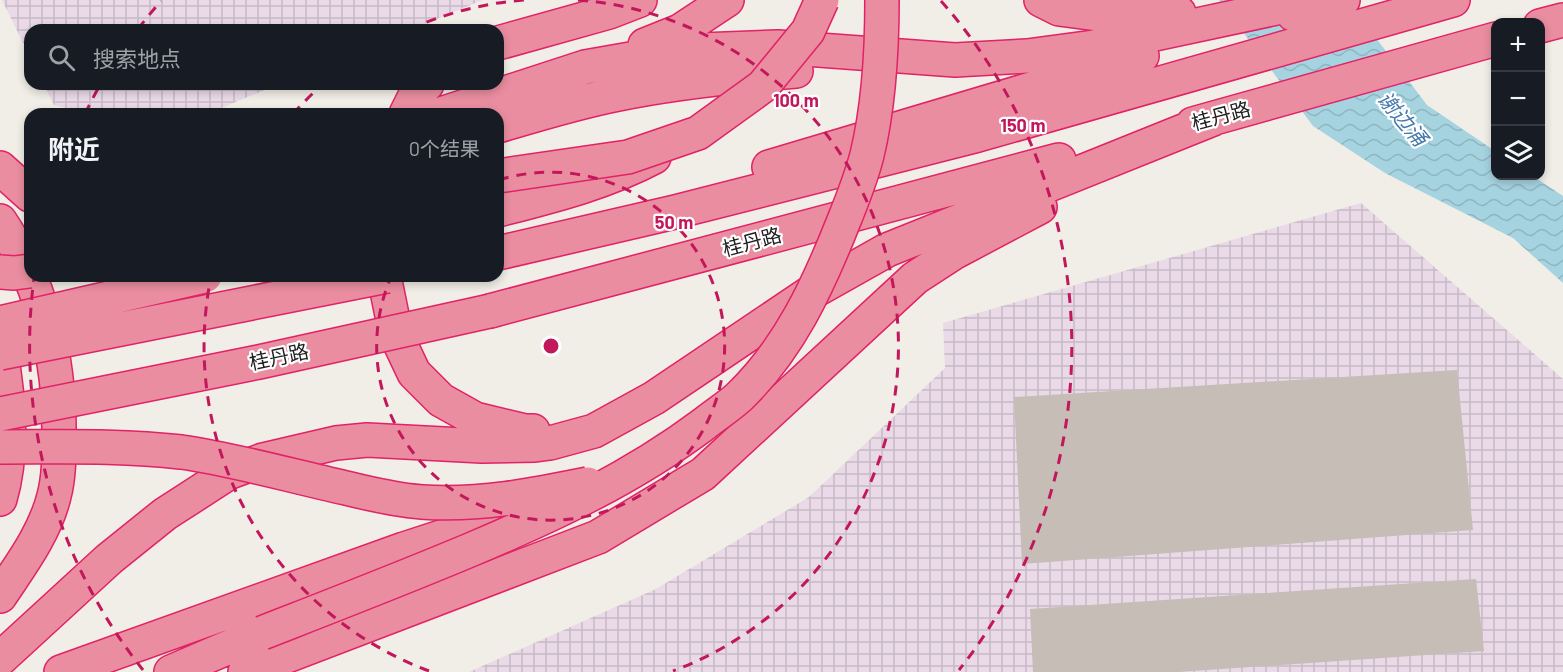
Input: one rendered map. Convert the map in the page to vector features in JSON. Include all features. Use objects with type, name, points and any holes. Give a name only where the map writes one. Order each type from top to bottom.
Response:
[{"type":"highway","points":[[504,42],[609,12],[640,0]]},
{"type":"highway","points":[[459,108],[585,67],[680,31],[727,0]]},
{"type":"highway","points":[[504,208],[571,191],[628,170],[698,134],[763,86],[808,31],[822,0]]},
{"type":"highway","points":[[61,672],[258,618],[531,524],[629,475],[683,440],[738,397],[765,367],[804,311],[829,260],[855,193],[867,154],[878,80],[882,0]]},
{"type":"highway","points":[[1041,0],[1059,9],[1097,14],[1185,39],[1343,0]]},
{"type":"highway","points":[[504,251],[675,212],[956,141],[1116,96],[1185,39],[1264,0]]},
{"type":"highway","points":[[1185,39],[1314,0]]},
{"type":"highway","points":[[504,124],[619,94],[728,77],[800,71],[939,70],[1094,46],[1185,39],[1453,0]]},
{"type":"highway","points":[[1545,25],[1563,20]]},
{"type":"highway","name":"桂丹路","points":[[0,414],[490,311],[1213,119],[1489,41]]},
{"type":"highway","points":[[585,67],[676,51],[730,47],[778,46],[955,60],[1027,56]]},
{"type":"highway","points":[[409,108],[420,90]]},
{"type":"highway","points":[[0,659],[109,560],[165,514],[230,472],[263,460],[336,443],[357,441],[527,445],[550,443],[594,431],[654,398],[807,295],[886,250],[1213,119]]},
{"type":"highway","points":[[245,672],[598,537],[703,474],[915,278],[955,252],[994,231],[1213,119]]},
{"type":"highway","points":[[504,175],[628,156],[698,134]]},
{"type":"highway","points":[[0,168],[24,190]]},
{"type":"highway","points":[[0,221],[12,239],[24,264]]},
{"type":"highway","points":[[0,272],[24,272]]},
{"type":"highway","points":[[8,584],[40,533],[54,498],[59,469],[59,413],[55,366],[48,329],[32,282]]},
{"type":"highway","points":[[0,323],[179,282]]},
{"type":"highway","points":[[0,353],[356,282]]},
{"type":"highway","points":[[387,282],[396,335],[414,373],[441,400],[475,419],[525,431],[594,431]]},
{"type":"highway","points":[[0,348],[6,390],[8,429],[7,465],[0,499]]},
{"type":"highway","points":[[0,447],[124,446],[183,453],[240,463],[371,494],[420,502],[451,503],[541,494],[629,475]]},
{"type":"highway","points":[[171,672],[258,618]]},
{"type":"shaded area","points":[[2,0],[483,0],[425,24],[24,24],[24,45]]},
{"type":"shaded area","points":[[46,90],[265,90],[221,108],[66,108],[54,105]]},
{"type":"shaded area","points":[[1361,203],[1563,379],[1563,672],[469,672],[656,589],[809,497],[945,368],[943,323]]},
{"type":"water","name":"谢边涌","points":[[1219,0],[1347,0],[1427,105],[1491,148],[1491,180],[1539,180],[1563,196],[1563,283],[1513,238],[1385,173],[1313,126]]},
{"type":"building","points":[[1457,370],[1473,530],[1022,564],[1014,397]]},
{"type":"building","points":[[1476,579],[1484,651],[1178,672],[1033,672],[1030,609]]}]
